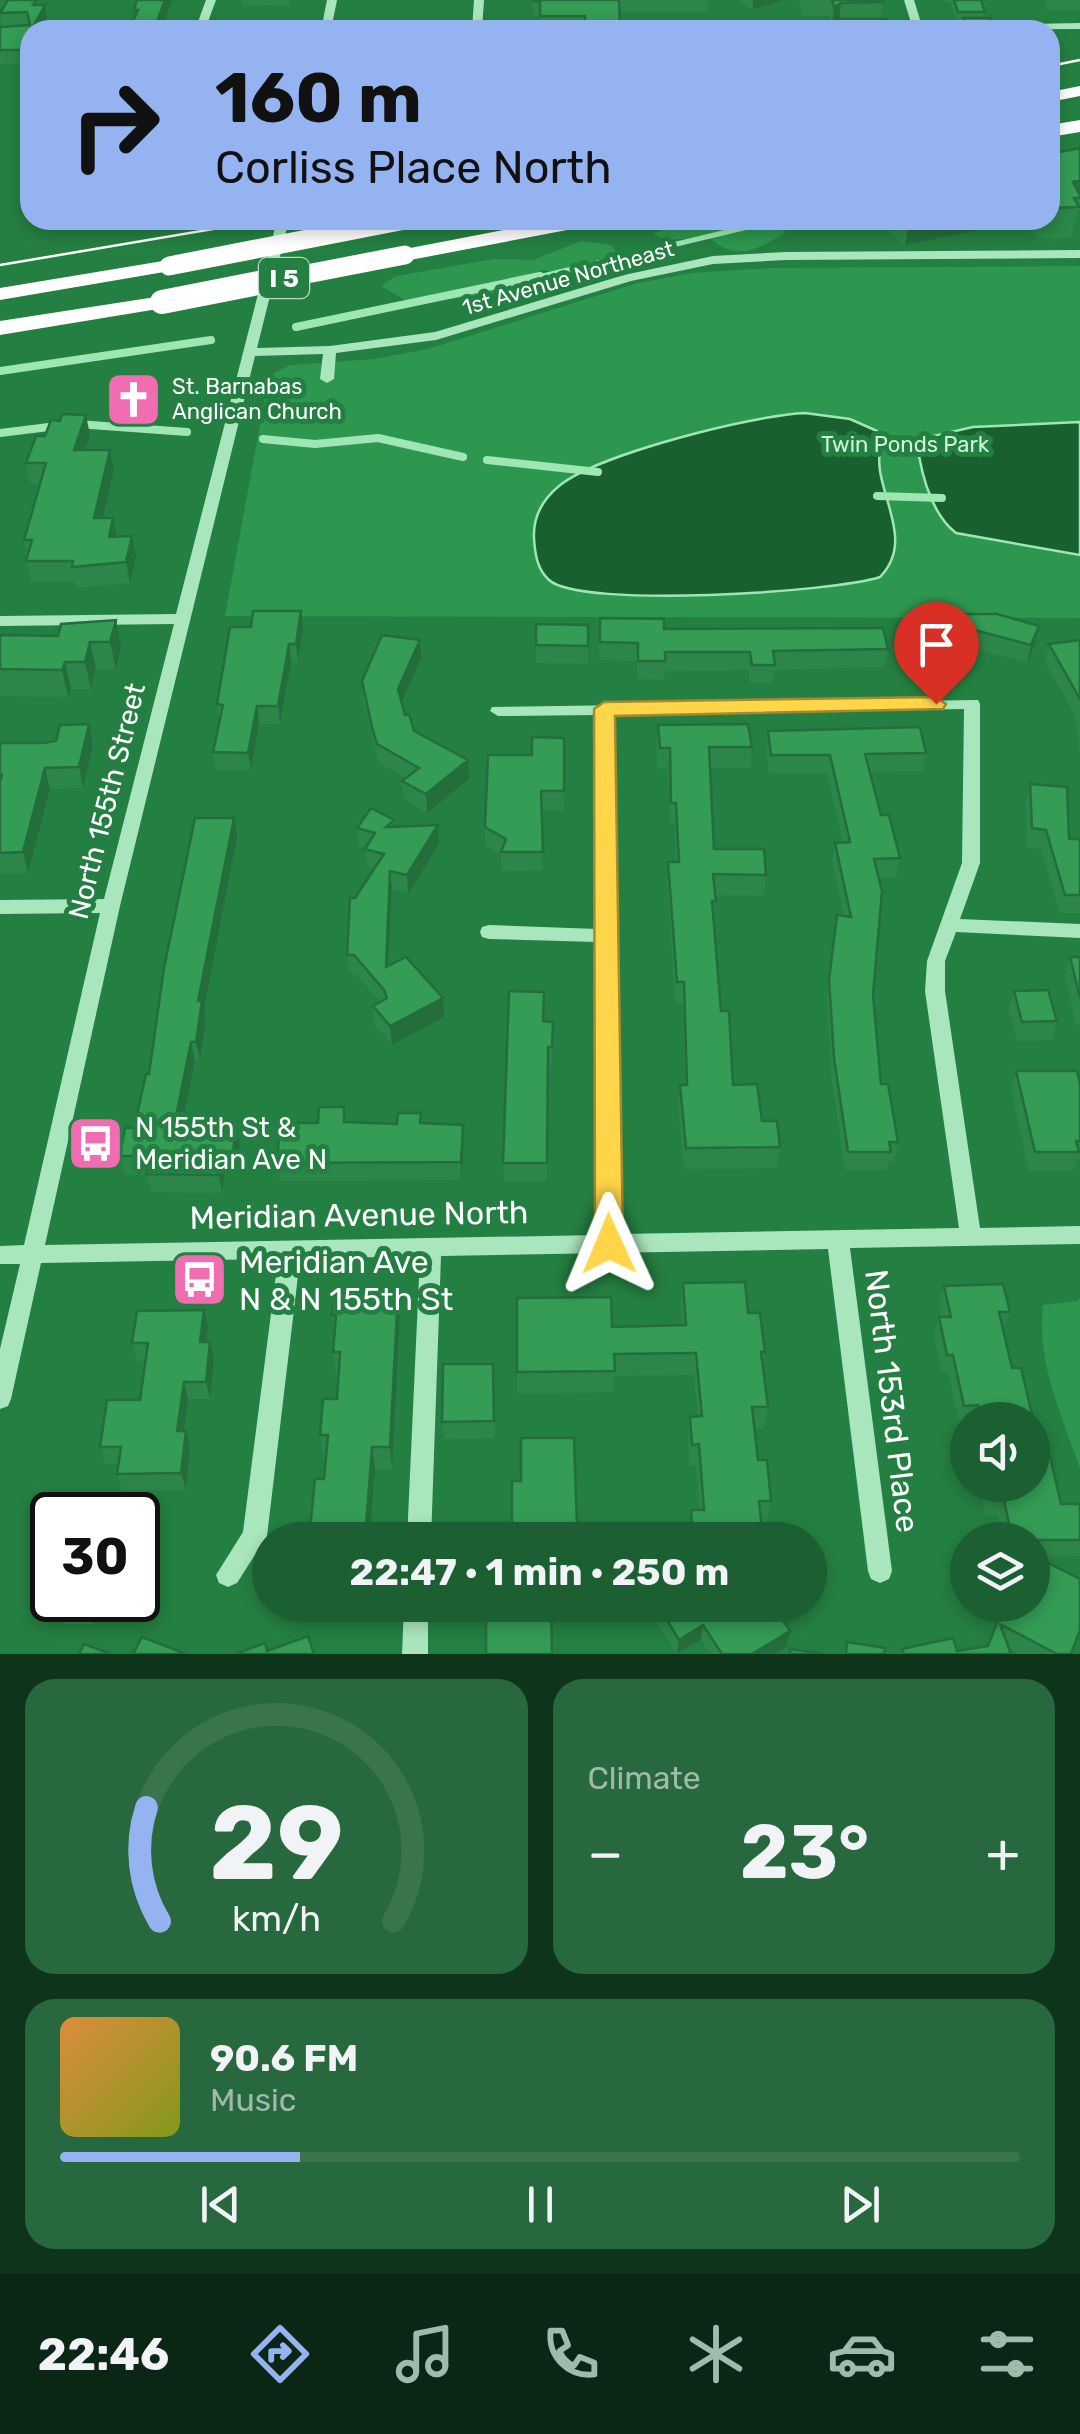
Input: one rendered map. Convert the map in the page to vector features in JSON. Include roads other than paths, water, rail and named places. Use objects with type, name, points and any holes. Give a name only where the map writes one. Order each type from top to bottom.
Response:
[{"type":"highway","name":"I 5","points":[[0,294],[353,230]]},
{"type":"highway","name":"I 5","points":[[0,328],[162,302],[536,230]]},
{"type":"street","name":"North 155th Street","points":[[0,1399],[111,906],[280,230]]},
{"type":"street","name":"1st Avenue Northeast","points":[[249,352],[330,350],[436,336],[628,278],[688,264],[747,257],[878,250],[1080,254]]},
{"type":"street","points":[[327,379],[330,350]]},
{"type":"street","points":[[0,621],[182,619]]},
{"type":"street","points":[[498,711],[972,704],[971,863],[936,961],[935,991],[971,1237]]},
{"type":"street","points":[[604,709],[609,1244]]},
{"type":"street","points":[[0,907],[111,906]]},
{"type":"street","points":[[949,925],[1080,931]]},
{"type":"street","points":[[489,932],[608,936]]},
{"type":"street","name":"Meridian Avenue North","points":[[0,1255],[1080,1235]]},
{"type":"street","name":"North 153rd Place","points":[[838,1240],[880,1571]]},
{"type":"street","points":[[420,1522],[431,1247]]},
{"type":"street","points":[[228,1576],[256,1536],[290,1250]]},
{"type":"street","points":[[414,1654],[415,1622]]},
{"type":"waterway","points":[[530,279],[735,230]]},
{"type":"waterway","points":[[296,327],[540,276]]},
{"type":"waterway","points":[[0,371],[211,340]]},
{"type":"waterway","points":[[77,424],[187,432]]},
{"type":"waterway","points":[[0,433],[57,426]]},
{"type":"waterway","points":[[263,439],[315,444],[378,438],[463,457]]},
{"type":"waterway","points":[[487,460],[598,472]]},
{"type":"waterway","points":[[877,496],[942,498]]},
{"type":"tram line","points":[[1060,64],[1080,60]]},
{"type":"tram line","points":[[0,265],[208,230]]},
{"type":"place","name":"St. Barnabas Anglican Church","points":[[133,399]]},
{"type":"place","name":"N 155th St & Meridian Ave N","points":[[96,1143]]},
{"type":"place","name":"Meridian Ave N & N 155th St","points":[[200,1280]]},
{"type":"park label","name":"Twin Ponds Park","points":[[905,444]]}]
